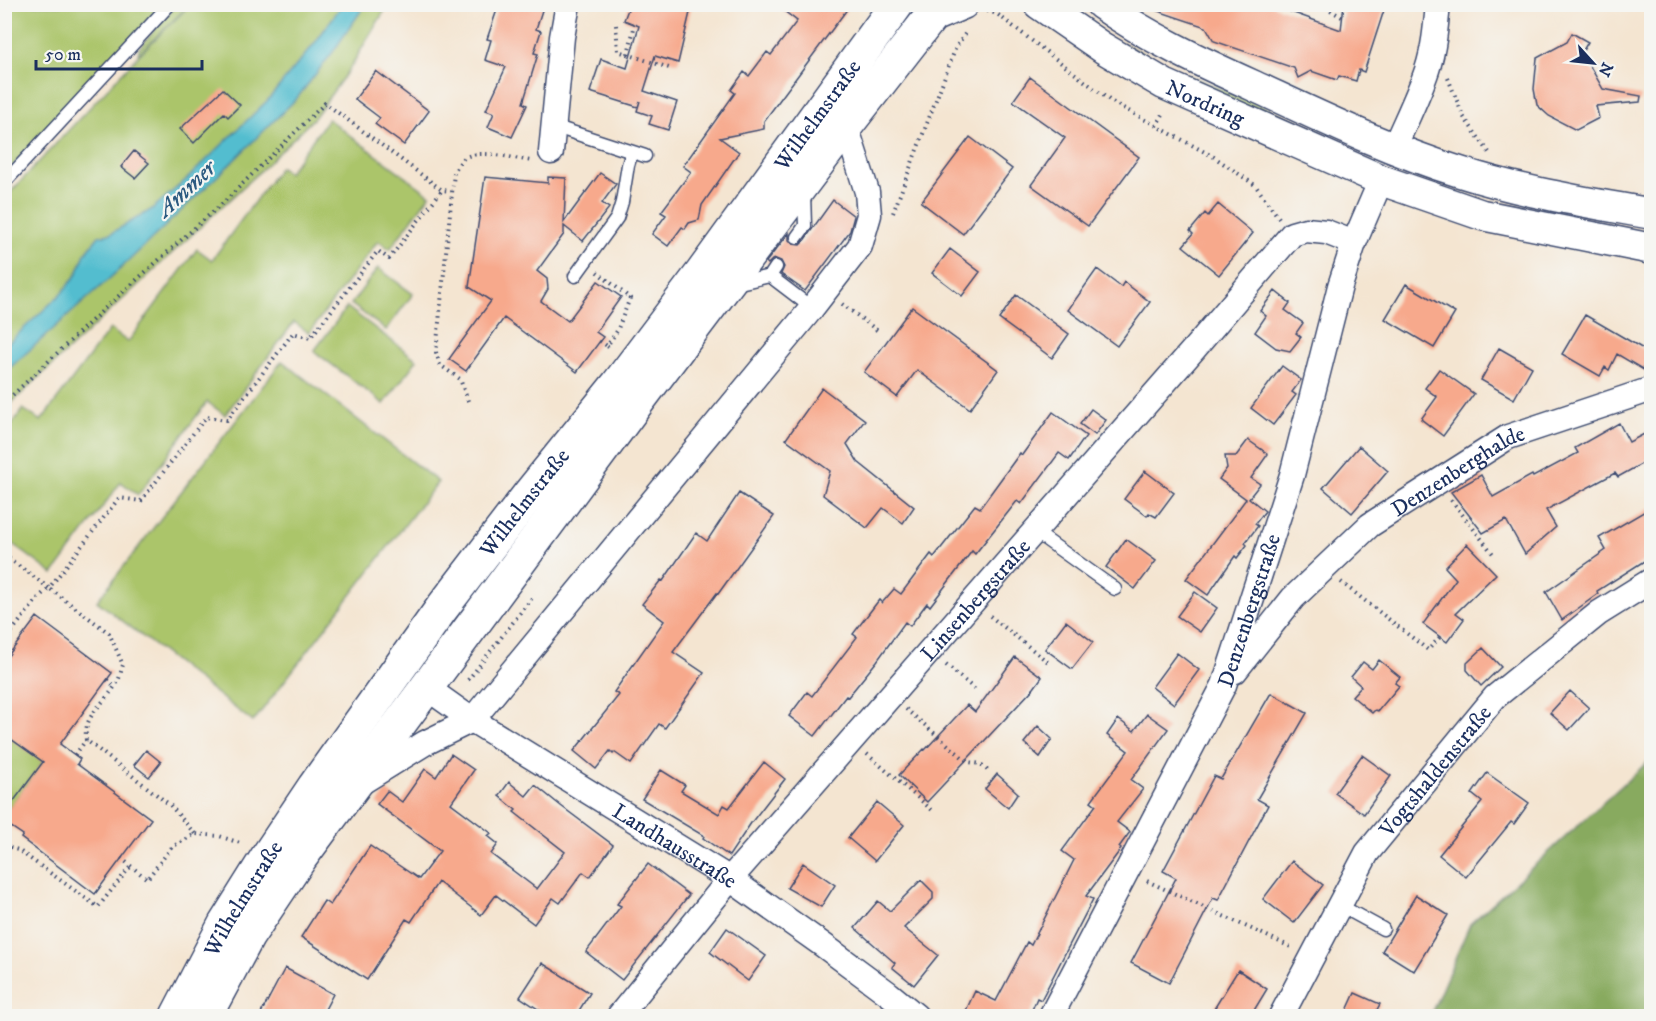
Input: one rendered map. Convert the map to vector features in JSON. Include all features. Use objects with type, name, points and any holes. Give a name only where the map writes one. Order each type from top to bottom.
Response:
[{"type":"main road","name":"Wilhelmstraße","points":[[177,1017],[225,924],[267,857],[442,608],[531,492],[619,356],[702,273],[897,4]]},
{"type":"main road","name":"Wilhelmstraße","points":[[205,1017],[248,936],[301,857],[639,400],[936,11]]},
{"type":"main road","points":[[427,688],[432,640],[442,608]]},
{"type":"main road","points":[[365,718],[391,737]]},
{"type":"street","points":[[550,152],[562,37],[568,4]]},
{"type":"street","name":"Nordring","points":[[1039,4],[1103,48],[1164,84],[1381,180],[1482,215],[1652,249]]},
{"type":"street","name":"Nordring","points":[[1101,4],[1125,21],[1178,51],[1394,148],[1460,172],[1528,190],[1652,214]]},
{"type":"street","points":[[1381,180],[1428,68],[1436,31],[1438,4]]},
{"type":"street","points":[[936,11],[972,14]]},
{"type":"street","name":"Wilhelmstraße","points":[[352,788],[425,744],[472,720],[860,246],[869,215],[867,192],[846,126]]},
{"type":"street","name":"Denzenbergstraße","points":[[1051,1017],[1224,684],[1292,475],[1333,310],[1354,243],[1381,180]]},
{"type":"street","points":[[1292,234],[1306,230],[1326,232],[1354,243]]},
{"type":"street","name":"Linsenbergstraße","points":[[619,1017],[730,879],[1292,234]]},
{"type":"street","name":"Denzenberghalde","points":[[1224,684],[1293,598],[1370,525],[1508,437],[1652,389]]},
{"type":"street","name":"Vogtshaldenstraße","points":[[1282,1016],[1367,853],[1494,697],[1599,613],[1652,580]]},
{"type":"street","points":[[1257,586],[1293,598]]},
{"type":"street","name":"Landhausstraße","points":[[427,688],[472,720],[730,879],[823,945],[916,1017]]},
{"type":"lane","points":[[4,183],[170,4]]},
{"type":"lane","points":[[553,126],[639,154],[628,165],[617,218],[575,276]]},
{"type":"lane","points":[[797,237],[805,226],[804,183]]},
{"type":"lane","points":[[725,286],[773,272],[818,300]]},
{"type":"lane","points":[[1034,531],[1115,589]]},
{"type":"lane","points":[[1339,905],[1383,929]]},
{"type":"path","points":[[996,4],[997,14]]},
{"type":"path","points":[[1320,4],[1342,17]]},
{"type":"path","points":[[892,214],[956,47],[972,14],[997,14],[1112,102],[1214,157],[1255,185],[1292,234]]},
{"type":"path","points":[[628,54],[635,24]]},
{"type":"path","points":[[616,25],[618,51],[672,69]]},
{"type":"path","points":[[1446,74],[1463,116],[1494,157]]},
{"type":"path","points":[[4,403],[227,199],[325,103],[442,190],[451,191]]},
{"type":"path","points":[[1156,126],[1168,106]]},
{"type":"path","points":[[468,401],[460,379],[440,365],[436,352],[454,173],[462,160],[472,154],[538,162],[550,152]]},
{"type":"path","points":[[4,641],[39,597],[50,588],[119,498],[141,501],[206,417],[227,420],[293,333],[310,338],[378,251],[389,260],[442,190]]},
{"type":"path","points":[[601,276],[630,297],[617,332],[619,356]]},
{"type":"path","points":[[818,300],[878,331]]},
{"type":"path","points":[[600,341],[619,356]]},
{"type":"path","points":[[1463,514],[1494,555]]},
{"type":"path","points":[[4,555],[110,633],[123,664],[117,683],[89,720],[85,729],[86,740],[75,755]]},
{"type":"path","points":[[1324,568],[1428,651],[1440,637]]},
{"type":"path","points":[[972,602],[1048,662]]},
{"type":"path","points":[[929,651],[978,692]]},
{"type":"path","points":[[107,680],[114,687]]},
{"type":"path","points":[[890,696],[968,762],[981,764],[990,773]]},
{"type":"path","points":[[86,740],[170,805],[195,834]]},
{"type":"path","points":[[852,741],[932,810]]},
{"type":"path","points":[[4,837],[12,827]]},
{"type":"path","points":[[121,858],[147,879],[172,847],[195,834],[219,836],[244,844]]},
{"type":"path","points":[[4,846],[18,850],[98,908],[131,866]]},
{"type":"path","points":[[1127,872],[1311,957]]},
{"type":"green space","points":[[5,5],[162,5],[5,174]]},
{"type":"green space","points":[[176,5],[189,5],[138,54],[139,48]]},
{"type":"green space","points":[[190,5],[342,5],[315,43],[267,101],[188,178],[151,210],[110,234],[99,236],[85,254],[77,274],[62,293],[5,346],[5,198],[139,55]]},
{"type":"green space","points":[[365,5],[388,5],[350,68],[314,118],[5,409],[4,373],[120,269],[297,98]]},
{"type":"green space","points":[[1122,43],[1183,74],[1322,133],[1320,139],[1168,74]]},
{"type":"green space","points":[[328,119],[430,195],[390,249],[378,241],[309,333],[294,322],[225,415],[207,402],[138,495],[121,482],[53,574],[5,538],[5,434],[23,409],[41,421],[110,329],[128,342],[197,249],[212,260],[280,167],[288,173]]},
{"type":"green space","points":[[378,268],[413,294],[386,330],[351,304]]},
{"type":"green space","points":[[347,307],[417,360],[384,404],[314,351]]},
{"type":"green space","points":[[282,361],[438,482],[253,722],[97,601]]},
{"type":"green space","points":[[5,734],[43,762],[9,808],[5,804]]},
{"type":"green space","points":[[1651,759],[1651,1016],[1430,1016],[1470,924]]},
{"type":"water","name":"Ammer","points":[[342,5],[365,5],[297,98],[120,269],[5,372],[5,346],[62,293],[77,274],[85,254],[99,236],[110,234],[151,210],[188,178],[267,101],[315,43]]},
{"type":"building","points":[[499,4],[544,4],[536,29],[541,31],[534,53],[538,54],[523,103],[527,105],[512,137],[488,127],[494,113],[486,110],[506,67],[485,60],[491,40],[487,39]]},
{"type":"building","points":[[630,4],[692,4],[678,63],[655,56],[644,91],[677,102],[668,130],[649,124],[652,116],[637,111],[640,101],[638,107],[590,92],[601,59],[627,68],[639,26],[624,20]]},
{"type":"building","points":[[775,4],[851,4],[764,121],[764,129],[720,138],[739,152],[702,205],[699,220],[689,223],[685,229],[682,227],[668,246],[652,234],[666,215],[661,212],[691,172],[683,166],[735,93],[731,90],[744,72],[749,76],[767,52],[771,55],[797,21]]},
{"type":"building","points":[[1149,4],[1269,4],[1341,30],[1344,4],[1386,4],[1364,72],[1359,70],[1356,81],[1339,76],[1337,80],[1311,71],[1298,78],[1294,68],[1214,41],[1206,27],[1149,8]]},
{"type":"building","points":[[1572,33],[1588,42],[1582,52],[1603,89],[1641,96],[1640,102],[1596,106],[1599,118],[1576,130],[1549,116],[1537,105],[1534,89],[1537,58],[1567,42]]},
{"type":"building","points":[[376,71],[429,111],[404,145],[375,124],[380,118],[355,99]]},
{"type":"building","points":[[1030,77],[1139,157],[1088,226],[1031,185],[1065,138],[1013,101]]},
{"type":"building","points":[[223,89],[240,105],[228,117],[224,113],[194,143],[180,129]]},
{"type":"building","points":[[970,137],[1012,169],[963,234],[921,202]]},
{"type":"building","points":[[134,151],[149,163],[135,178],[121,167]]},
{"type":"building","points":[[600,173],[616,184],[602,203],[609,208],[583,241],[564,226],[564,234],[537,271],[547,279],[548,289],[541,301],[568,321],[598,281],[621,297],[596,332],[603,337],[577,372],[504,318],[466,371],[449,359],[491,301],[469,287],[485,177],[548,183],[548,177],[566,178],[564,222]]},
{"type":"building","points":[[833,200],[854,216],[850,231],[805,291],[781,274],[784,267],[781,261],[776,259],[768,264],[766,262],[789,233],[789,240],[793,244],[800,245]]},
{"type":"building","points":[[1218,204],[1253,233],[1219,275],[1183,246],[1193,234],[1190,231],[1205,213],[1208,216]]},
{"type":"building","points":[[950,249],[980,272],[962,296],[932,273]]},
{"type":"building","points":[[1097,269],[1121,287],[1124,282],[1150,302],[1117,346],[1068,310]]},
{"type":"building","points":[[1406,284],[1455,313],[1434,348],[1385,319]]},
{"type":"building","points":[[1275,291],[1290,303],[1285,310],[1303,323],[1296,333],[1301,337],[1290,351],[1276,348],[1255,332],[1266,316],[1260,311]]},
{"type":"building","points":[[1016,295],[1069,334],[1052,358],[999,319]]},
{"type":"building","points":[[912,307],[998,370],[970,409],[917,370],[897,397],[864,372]]},
{"type":"building","points":[[1585,315],[1652,354],[1652,375],[1617,354],[1609,370],[1605,367],[1600,376],[1562,354]]},
{"type":"building","points":[[1499,348],[1532,367],[1514,399],[1481,380]]},
{"type":"building","points":[[1282,366],[1301,380],[1292,392],[1296,395],[1273,425],[1251,408]]},
{"type":"building","points":[[1439,369],[1474,394],[1443,436],[1421,419],[1437,397],[1425,388]]},
{"type":"building","points":[[822,388],[865,420],[847,444],[858,462],[914,507],[903,523],[883,508],[867,528],[823,495],[830,471],[786,439]]},
{"type":"building","points":[[1091,409],[1106,420],[1095,435],[1080,424]]},
{"type":"building","points":[[1053,412],[1086,436],[1069,460],[1059,453],[1021,504],[1017,501],[975,554],[972,551],[930,606],[927,603],[910,626],[905,622],[877,661],[815,736],[789,716],[807,692],[812,696],[857,637],[853,634],[879,600],[882,603],[894,589],[901,594],[931,554],[934,557],[975,505],[980,508]]},
{"type":"building","points":[[1619,423],[1629,442],[1652,430],[1652,458],[1618,477],[1615,473],[1546,510],[1556,527],[1525,554],[1506,520],[1483,533],[1451,492],[1481,475],[1493,497],[1578,453],[1575,448]]},
{"type":"building","points":[[1248,440],[1268,454],[1251,478],[1260,484],[1249,498],[1265,511],[1255,524],[1258,526],[1245,543],[1247,545],[1237,558],[1235,556],[1208,595],[1186,579],[1246,499],[1219,479],[1227,468],[1225,456],[1236,456]]},
{"type":"building","points":[[1359,446],[1388,471],[1352,513],[1323,488]]},
{"type":"building","points":[[1145,471],[1174,493],[1156,517],[1149,513],[1147,516],[1124,499]]},
{"type":"building","points":[[739,493],[774,516],[673,652],[704,673],[665,728],[659,724],[631,764],[610,751],[596,769],[574,751],[619,695],[614,692],[664,621],[642,604],[661,580],[663,581],[696,533],[707,541]]},
{"type":"building","points":[[1652,507],[1652,556],[1597,591],[1598,594],[1562,620],[1546,592],[1606,550],[1599,538]]},
{"type":"building","points":[[1126,539],[1156,561],[1135,589],[1106,567]]},
{"type":"building","points":[[1467,544],[1496,574],[1456,613],[1464,619],[1447,642],[1423,624],[1456,579],[1445,567]]},
{"type":"building","points":[[1195,592],[1217,608],[1200,632],[1177,616]]},
{"type":"building","points":[[37,617],[112,673],[60,744],[80,759],[77,764],[151,819],[95,894],[21,838],[23,835],[4,822],[4,814],[43,762],[4,734],[4,661]]},
{"type":"building","points":[[1066,621],[1093,642],[1072,669],[1045,649]]},
{"type":"building","points":[[1483,648],[1501,667],[1481,686],[1467,670],[1467,663]]},
{"type":"building","points":[[1177,653],[1199,670],[1174,704],[1152,687]]},
{"type":"building","points":[[1015,657],[1042,677],[927,802],[899,775],[967,705],[975,712]]},
{"type":"building","points":[[1379,660],[1400,677],[1395,683],[1399,686],[1378,711],[1375,710],[1372,713],[1352,696],[1361,686],[1351,677],[1363,662],[1372,669]]},
{"type":"building","points":[[1570,691],[1589,708],[1569,730],[1550,713]]},
{"type":"building","points":[[1271,693],[1307,713],[1257,799],[1268,805],[1218,900],[1213,898],[1169,983],[1131,963],[1176,878],[1163,871],[1214,776],[1221,779]]},
{"type":"building","points":[[1147,714],[1168,729],[1131,780],[1143,789],[1117,822],[1130,832],[1119,847],[1121,849],[1086,896],[1093,899],[1041,1000],[1037,998],[1029,1017],[963,1017],[975,991],[996,1001],[1027,942],[1031,945],[1074,860],[1062,851],[1096,805],[1091,801],[1128,751],[1107,735],[1118,719],[1134,731]]},
{"type":"building","points":[[1038,726],[1052,739],[1040,757],[1024,743]]},
{"type":"building","points":[[146,750],[161,762],[149,777],[134,765]]},
{"type":"building","points":[[451,754],[474,770],[451,803],[491,833],[488,836],[498,844],[491,854],[537,889],[565,852],[514,812],[516,810],[499,796],[509,782],[526,796],[535,785],[613,845],[590,877],[583,872],[560,903],[553,898],[534,924],[496,895],[481,915],[438,882],[411,922],[406,919],[367,980],[301,937],[324,901],[330,905],[370,846],[419,879],[440,851],[377,804],[387,791],[402,802],[425,769],[436,777]]},
{"type":"building","points":[[1362,755],[1391,776],[1364,814],[1335,793]]},
{"type":"building","points":[[764,762],[785,779],[729,856],[703,838],[704,836],[642,799],[661,770],[685,785],[681,791],[719,814],[724,805],[729,808]]},
{"type":"building","points":[[1487,773],[1529,803],[1514,824],[1511,822],[1466,877],[1439,855],[1482,802],[1472,794]]},
{"type":"building","points":[[997,774],[1018,793],[1008,808],[985,789]]},
{"type":"building","points":[[877,802],[904,825],[875,861],[848,838]]},
{"type":"building","points":[[1292,861],[1323,885],[1294,923],[1263,899]]},
{"type":"building","points":[[803,863],[835,885],[821,907],[787,888]]},
{"type":"building","points":[[648,864],[689,895],[622,980],[586,952],[621,906],[617,904]]},
{"type":"building","points":[[921,880],[933,892],[933,899],[904,928],[938,955],[914,985],[892,967],[895,963],[855,928],[878,901],[890,911]]},
{"type":"building","points":[[1416,895],[1448,915],[1414,971],[1382,951]]},
{"type":"building","points":[[727,928],[766,956],[748,981],[710,952]]},
{"type":"building","points":[[542,963],[590,993],[575,1017],[550,1017],[520,997]]},
{"type":"building","points":[[285,968],[333,994],[321,1017],[259,1017]]},
{"type":"building","points":[[1238,970],[1267,989],[1250,1017],[1209,1017]]},
{"type":"building","points":[[1355,993],[1380,1004],[1373,1017],[1344,1017]]}]
